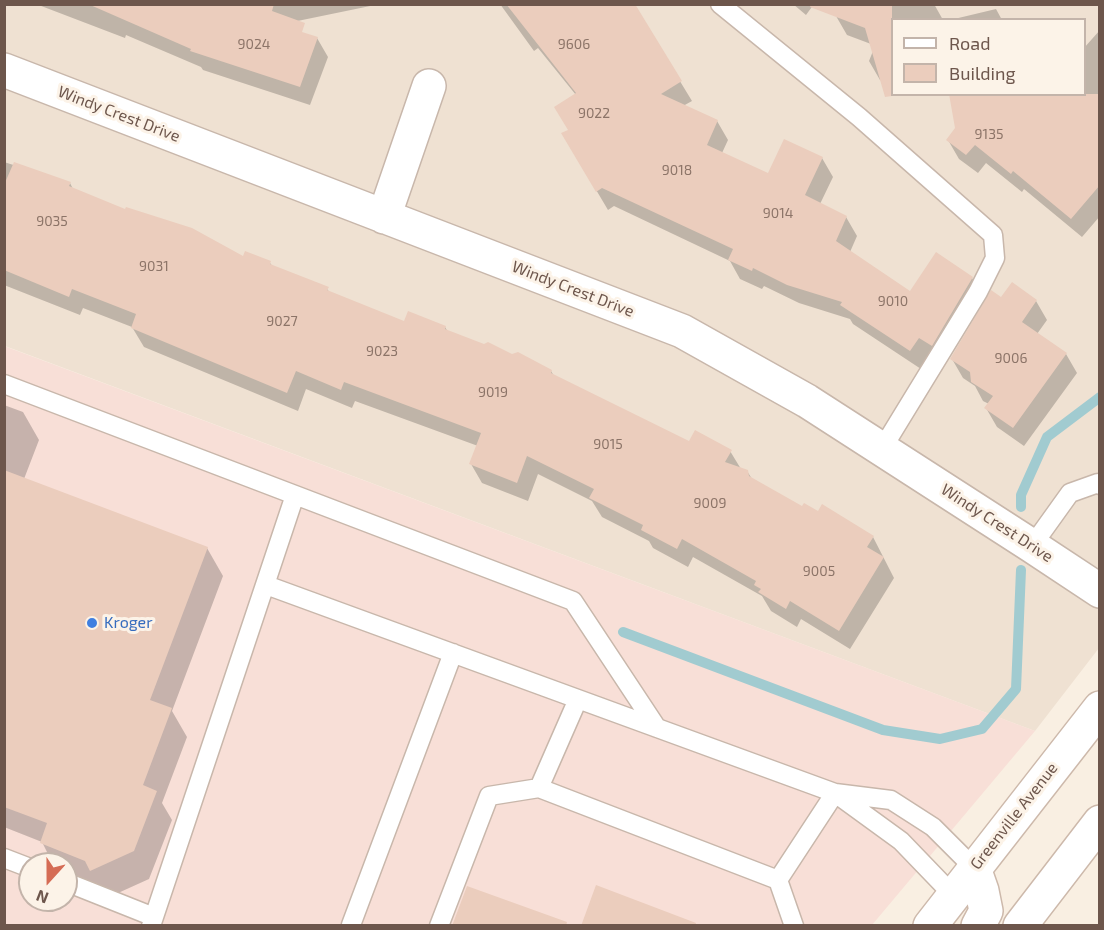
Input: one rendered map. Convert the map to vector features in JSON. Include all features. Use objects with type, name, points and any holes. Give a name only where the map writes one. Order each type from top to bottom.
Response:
[{"type":"street","name":"Windy Crest Drive","points":[[4,70],[682,331],[807,401],[1100,591]]},
{"type":"street","points":[[384,217],[429,86]]},
{"type":"street","name":"Greenville Avenue","points":[[930,926],[1100,708]]},
{"type":"street","points":[[1020,926],[1100,822]]},
{"type":"street","points":[[974,868],[986,911],[978,926]]},
{"type":"lane","points":[[720,4],[859,117],[993,235],[995,258],[978,291],[882,449]]},
{"type":"lane","points":[[4,384],[573,601],[657,728]]},
{"type":"lane","points":[[1032,546],[1070,493],[1098,483],[1100,485]]},
{"type":"lane","points":[[78,887],[153,921],[295,495]]},
{"type":"lane","points":[[266,585],[835,793],[891,800],[933,827],[974,868]]},
{"type":"lane","points":[[371,926],[365,923],[351,925],[453,653]]},
{"type":"lane","points":[[539,788],[578,699]]},
{"type":"lane","points":[[439,926],[489,796],[539,788],[778,880],[794,926]]},
{"type":"lane","points":[[778,880],[835,793]]},
{"type":"lane","points":[[835,793],[901,842],[953,895]]},
{"type":"shaded area","points":[[4,5],[1099,5],[1099,648],[1035,731],[5,346]]},
{"type":"shaded area","points":[[4,346],[1035,731],[872,925],[5,925]]},
{"type":"building","points":[[88,4],[274,4],[272,11],[305,23],[302,32],[318,37],[300,87],[190,51],[191,49]]},
{"type":"building","points":[[506,4],[635,4],[682,81],[661,94],[718,120],[707,145],[768,173],[784,139],[823,157],[805,195],[847,216],[836,241],[910,291],[936,252],[973,277],[932,346],[919,338],[910,351],[840,305],[842,302],[787,285],[753,268],[752,271],[728,260],[733,249],[602,188],[596,192],[561,133],[568,130],[554,107],[576,93]]},
{"type":"building","points":[[811,4],[892,4],[892,96],[885,97],[865,28],[810,7]]},
{"type":"building","points":[[1086,94],[1100,94],[1100,185],[1071,219],[1013,171],[1011,174],[975,145],[966,155],[946,140],[955,128],[949,96],[1086,96]]},
{"type":"building","points":[[14,162],[71,182],[69,186],[125,209],[126,207],[192,228],[243,256],[245,251],[271,261],[270,264],[329,287],[327,290],[404,321],[408,311],[484,344],[488,342],[512,354],[518,352],[552,370],[551,373],[689,441],[695,430],[732,450],[725,462],[748,470],[749,476],[802,506],[804,503],[818,511],[822,504],[874,536],[867,547],[884,557],[839,631],[790,601],[786,609],[758,592],[761,589],[754,585],[756,581],[682,539],[677,549],[641,530],[643,525],[589,498],[594,489],[527,456],[517,483],[469,464],[481,433],[344,382],[341,390],[296,371],[287,393],[131,328],[136,314],[72,289],[69,297],[4,270],[4,185]]},
{"type":"building","points":[[1012,282],[1037,300],[1022,322],[1067,353],[1013,428],[984,408],[993,396],[971,382],[970,372],[950,359],[991,290],[1001,297]]},
{"type":"building","name":"Kroger","points":[[4,470],[208,547],[150,700],[172,708],[143,785],[157,791],[134,851],[90,871],[85,861],[78,858],[78,852],[62,852],[40,843],[47,823],[4,807]]},
{"type":"building","points":[[596,885],[696,923],[695,926],[581,926]]},
{"type":"building","points":[[467,886],[567,922],[566,926],[452,926]]},
{"type":"waterway","points":[[1021,507],[1021,495],[1047,437],[1100,397]]},
{"type":"waterway","points":[[623,632],[883,730],[940,739],[982,729],[1016,689],[1021,570]]},
{"type":"place","name":"Kroger","points":[[92,623]]}]
